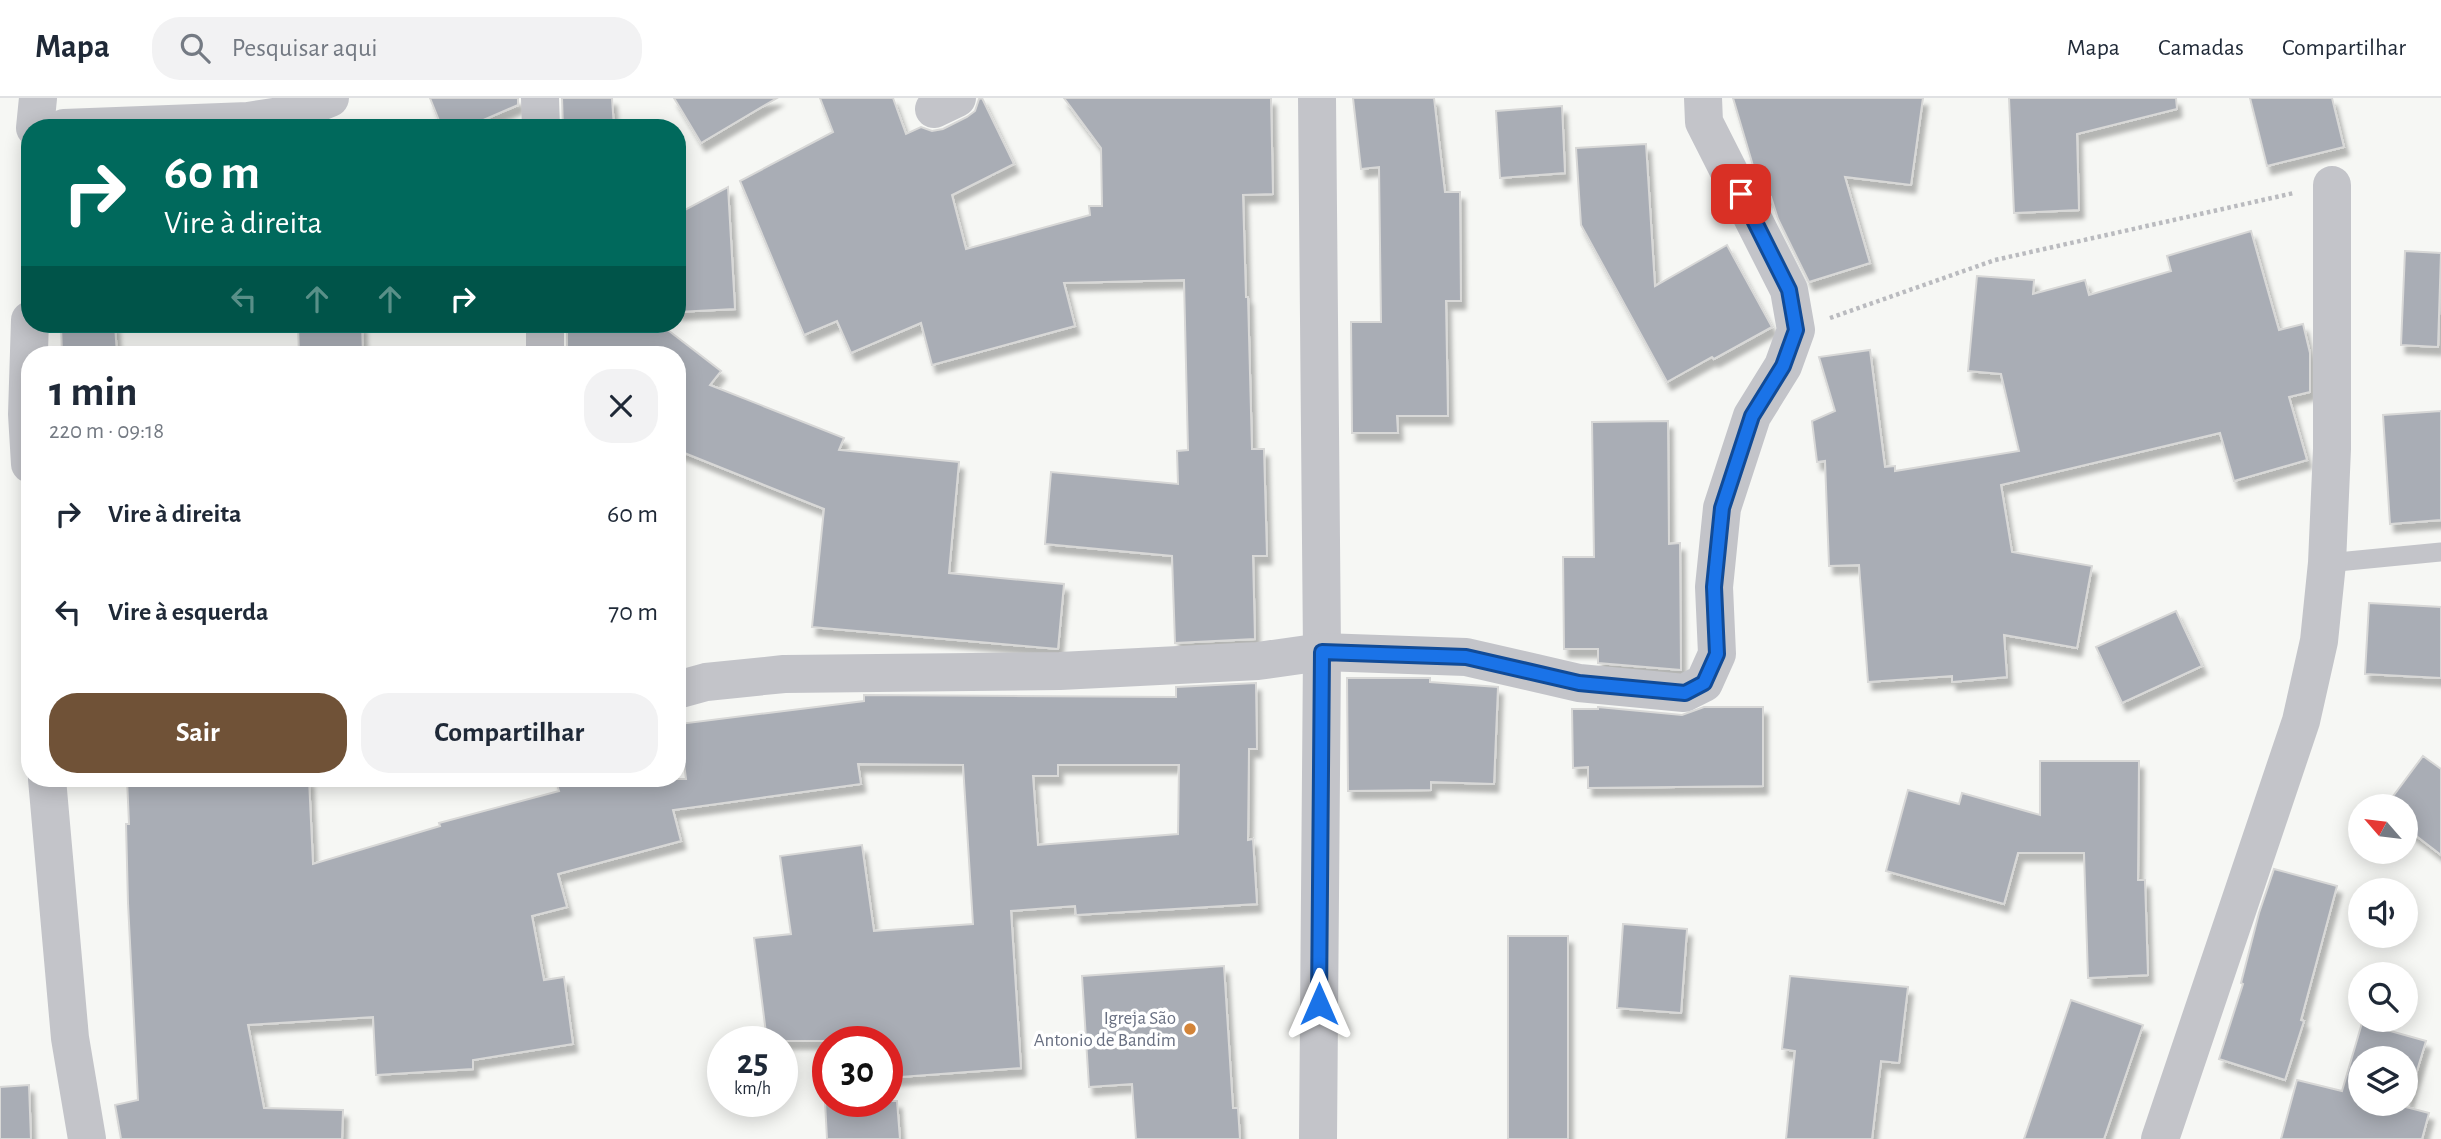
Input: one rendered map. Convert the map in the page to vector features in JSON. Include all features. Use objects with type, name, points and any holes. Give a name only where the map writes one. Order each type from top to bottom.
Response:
[{"type":"street","points":[[36,119],[38,98]]},
{"type":"street","points":[[261,119],[287,115],[330,98]]},
{"type":"street","points":[[540,98],[541,119]]},
{"type":"street","points":[[1317,98],[1322,652],[1318,1139]]},
{"type":"street","points":[[686,688],[706,682],[784,674],[1073,670],[1258,661],[1322,652],[1466,657],[1579,683],[1685,693],[1704,683],[1717,654],[1714,587],[1722,508],[1752,416],[1783,366],[1796,330],[1789,290],[1704,122],[1703,98]]},
{"type":"street","points":[[2160,1139],[2301,721],[2319,641],[2328,563],[2332,449],[2332,185]]},
{"type":"street","points":[[48,787],[70,1038],[88,1139]]},
{"type":"lane","points":[[2328,563],[2441,552]]},
{"type":"path","points":[[1796,330],[1995,260],[2332,185]]},
{"type":"building","points":[[430,98],[518,98],[518,105],[486,119],[438,119]]},
{"type":"building","points":[[562,98],[612,98],[613,119],[563,119]]},
{"type":"building","points":[[674,98],[777,98],[701,143]]},
{"type":"building","points":[[820,98],[893,98],[906,134],[921,127],[932,131],[943,129],[975,111],[979,99],[982,98],[1014,164],[952,195],[966,249],[1090,215],[1089,206],[1102,206],[1101,148],[1064,98],[1271,98],[1273,194],[1243,195],[1252,449],[1264,449],[1267,556],[1253,556],[1255,639],[1175,643],[1172,556],[1045,544],[1051,472],[1178,484],[1177,451],[1188,450],[1184,280],[1064,283],[1075,326],[932,365],[921,323],[851,353],[837,321],[804,335],[740,181],[833,132]]},
{"type":"building","points":[[1353,98],[1434,98],[1445,192],[1460,192],[1461,301],[1446,301],[1448,416],[1397,416],[1398,433],[1352,433],[1351,322],[1381,322],[1379,167],[1361,169]]},
{"type":"building","points":[[1733,98],[1923,98],[1911,185],[1845,177],[1870,263],[1809,282],[1778,219],[1771,197],[1767,198],[1756,176]]},
{"type":"building","points":[[2009,98],[2176,98],[2177,109],[2077,134],[2079,210],[2014,213]]},
{"type":"building","points":[[2250,98],[2332,98],[2344,147],[2267,166]]},
{"type":"building","points":[[1562,106],[1565,173],[1500,178],[1496,111]]},
{"type":"building","points":[[1646,144],[1655,286],[1727,245],[1772,327],[1667,382],[1581,225],[1576,148]]},
{"type":"building","points":[[728,187],[735,309],[686,312],[686,209]]},
{"type":"building","points":[[2251,231],[2279,330],[2303,324],[2310,353],[2310,392],[2289,397],[2307,460],[2234,481],[2220,433],[2001,485],[2012,552],[2092,566],[2077,648],[2004,635],[2007,677],[1952,682],[1952,676],[1868,682],[1859,565],[1829,566],[1825,461],[1817,462],[1812,421],[1835,411],[1819,357],[1870,350],[1885,467],[1895,466],[1895,471],[2019,451],[2001,374],[1968,371],[1977,276],[2034,280],[2033,294],[2085,280],[2089,295],[2171,271],[2167,256]]},
{"type":"building","points":[[2405,251],[2441,253],[2438,347],[2401,345]]},
{"type":"building","points":[[61,333],[116,333],[116,346],[62,346]]},
{"type":"building","points":[[298,333],[362,333],[363,346],[299,346]]},
{"type":"building","points":[[567,333],[672,333],[721,371],[710,385],[844,438],[839,450],[959,462],[949,573],[1064,584],[1058,649],[812,627],[824,509],[686,454],[686,346],[567,346]]},
{"type":"building","points":[[2441,411],[2441,520],[2390,524],[2383,415]]},
{"type":"building","points":[[1668,421],[1669,544],[1680,543],[1681,670],[1598,663],[1598,649],[1564,649],[1563,557],[1594,557],[1592,422]]},
{"type":"building","points":[[2369,603],[2441,607],[2441,678],[2365,674]]},
{"type":"building","points":[[2176,611],[2202,666],[2122,703],[2096,647]]},
{"type":"building","points":[[1347,678],[1430,678],[1430,682],[1498,687],[1494,784],[1431,782],[1431,790],[1348,791]]},
{"type":"building","points":[[1256,683],[1257,749],[1249,749],[1248,840],[1253,839],[1257,904],[1076,915],[1075,906],[1011,911],[1021,1068],[903,1077],[903,1026],[812,1026],[812,1041],[798,1041],[798,1026],[765,1026],[754,938],[791,934],[780,856],[862,845],[874,931],[973,924],[963,765],[858,764],[861,784],[673,810],[681,841],[558,874],[567,907],[532,916],[544,980],[564,977],[573,1044],[473,1060],[473,1069],[376,1075],[373,1017],[248,1025],[264,1108],[343,1110],[342,1139],[121,1139],[115,1105],[138,1100],[128,903],[127,787],[309,787],[313,864],[440,826],[439,823],[559,791],[558,787],[686,787],[686,723],[864,701],[864,695],[1176,697],[1176,687]],"holes":[[[1058,765],[1179,765],[1178,834],[1038,845],[1033,776],[1058,776]]]},
{"type":"building","points":[[1598,707],[1682,715],[1704,707],[1763,707],[1763,786],[1588,788],[1588,767],[1573,768],[1572,709]]},
{"type":"building","points":[[2423,756],[2441,769],[2441,855],[2418,837],[2418,794],[2395,794]]},
{"type":"building","points":[[2040,761],[2139,761],[2138,880],[2145,880],[2148,975],[2088,978],[2084,853],[2018,853],[2004,904],[1886,871],[1908,790],[1959,804],[1962,793],[2040,815]]},
{"type":"building","points":[[2274,869],[2337,886],[2301,1020],[2304,1021],[2285,1080],[2219,1059],[2243,984],[2241,983],[2259,913]]},
{"type":"building","points":[[1623,924],[1687,929],[1681,1013],[1617,1008]]},
{"type":"building","points":[[1508,936],[1568,936],[1568,1139],[1508,1139]]},
{"type":"building","points":[[1224,966],[1233,1108],[1238,1108],[1240,1139],[1136,1139],[1132,1084],[1089,1087],[1082,976]]},
{"type":"building","points":[[1790,976],[1908,987],[1899,1063],[1881,1061],[1872,1139],[1786,1139],[1795,1051],[1782,1049]]},
{"type":"building","points":[[2071,1000],[2143,1025],[2104,1139],[2024,1139]]},
{"type":"building","points":[[2359,1032],[2394,1032],[2426,1041],[2418,1067],[2418,1046],[2355,1046]]},
{"type":"building","points":[[2348,1071],[2348,1116],[2418,1116],[2418,1110],[2429,1113],[2422,1139],[2281,1139],[2297,1080],[2342,1091]]},
{"type":"building","points":[[29,1085],[31,1139],[0,1139],[0,1087]]},
{"type":"building","points":[[826,1117],[898,1117],[900,1139],[827,1139]]},
{"type":"place","name":"Igreja São Antonio de Bandim","points":[[1190,1029]]},
{"type":"route","points":[[1319,1004],[1322,652],[1466,657],[1579,683],[1685,693],[1704,683],[1717,654],[1714,587],[1722,508],[1752,416],[1783,366],[1796,330],[1789,290],[1741,194]]}]
